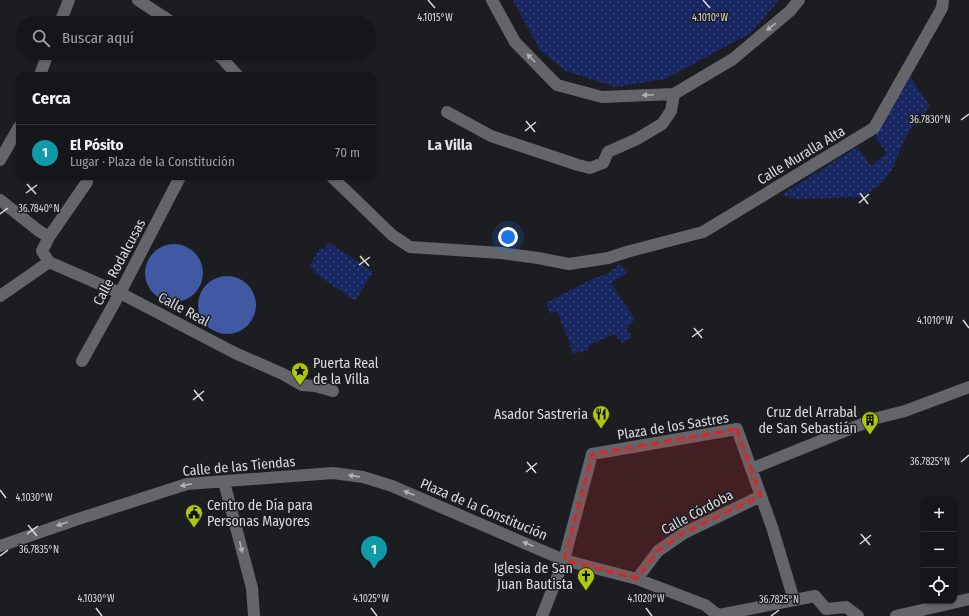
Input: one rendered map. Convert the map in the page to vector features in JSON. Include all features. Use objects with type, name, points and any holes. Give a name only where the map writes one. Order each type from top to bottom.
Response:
[{"type":"street","points":[[63,16],[69,0]]},
{"type":"street","points":[[138,0],[162,16]]},
{"type":"street","points":[[492,0],[515,42],[557,85],[602,97],[674,94],[733,59],[790,11],[799,0]]},
{"type":"street","name":"Calle Muralla Alta","points":[[335,180],[392,235],[410,247],[501,253],[570,264],[608,258],[703,232],[874,128],[942,8],[943,0]]},
{"type":"street","points":[[41,72],[45,60]]},
{"type":"street","points":[[224,60],[232,72]]},
{"type":"street","points":[[447,112],[491,136],[590,168],[603,163],[608,152],[637,139],[662,124],[671,110],[674,94]]},
{"type":"street","points":[[0,160],[16,132]]},
{"type":"street","name":"Calle Rodalcusas","points":[[82,360],[120,293],[178,180]]},
{"type":"street","points":[[0,296],[49,262],[42,251],[49,237],[88,182]]},
{"type":"street","points":[[0,200],[39,231],[49,237]]},
{"type":"street","name":"Calle Real","points":[[49,262],[120,293],[235,353],[283,374],[302,385],[315,386],[333,392]]},
{"type":"street","points":[[751,469],[877,418],[905,411],[969,387]]},
{"type":"street","name":"Plaza de los Sastres","points":[[564,560],[592,454],[737,429],[772,527],[794,600]]},
{"type":"street","name":"Calle de las Tiendas","points":[[0,546],[187,484],[333,473],[363,477],[392,486]]},
{"type":"street","points":[[224,482],[252,588],[254,616]]},
{"type":"street","name":"Plaza de la Constitución","points":[[392,486],[564,560],[637,579],[706,605],[719,615]]},
{"type":"street","name":"Calle Córdoba","points":[[637,579],[658,551],[684,533],[761,496]]},
{"type":"street","points":[[542,616],[564,560]]},
{"type":"street","points":[[719,615],[815,596],[826,609],[846,607],[858,616]]},
{"type":"street","points":[[896,616],[969,599]]},
{"type":"highlighted area","points":[[737,429],[761,496],[684,533],[658,551],[637,579],[564,560],[592,454]]},
{"type":"shaded area","points":[[513,0],[779,0],[751,33],[665,79],[616,87],[566,71],[540,50]]},
{"type":"shaded area","points":[[910,77],[930,106],[904,140],[892,170],[882,183],[862,197],[796,199],[781,195],[857,147],[871,166],[887,153],[875,137]]},
{"type":"shaded area","points":[[328,242],[373,272],[355,301],[315,273],[310,265],[320,248],[324,250]]},
{"type":"shaded area","points":[[174,244],[185,246],[198,257],[201,262],[203,273],[201,284],[190,297],[185,300],[174,302],[163,300],[150,289],[147,284],[145,273],[147,262],[158,249],[163,246]]},
{"type":"shaded area","points":[[620,264],[627,273],[611,283],[635,319],[626,329],[632,337],[623,343],[614,334],[588,346],[589,350],[572,354],[570,344],[557,311],[551,314],[546,303],[592,279],[609,273]]},
{"type":"shaded area","points":[[227,276],[238,278],[251,289],[254,294],[256,305],[254,316],[243,329],[238,332],[227,334],[216,332],[203,321],[200,316],[198,305],[200,294],[211,281],[216,278]]},
{"type":"place","name":"Puerta Real de la Villa","points":[[300,386]]},
{"type":"place","name":"Asador Sastreria","points":[[601,429]]},
{"type":"place","name":"Cruz del Arrabal de San Sebastián","points":[[870,435]]},
{"type":"place","name":"Centro de Día para Personas Mayores","points":[[194,528]]},
{"type":"place","name":"El Pósito","points":[[374,569]]},
{"type":"place","name":"Iglesia de San Juan Bautista","points":[[586,591]]},
{"type":"district","name":"La Villa","points":[[450,145]]}]
